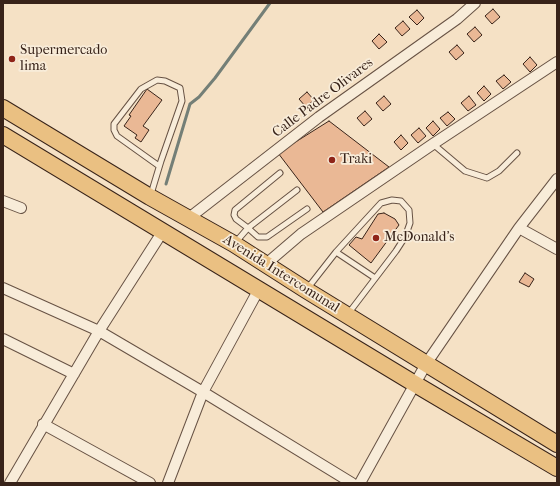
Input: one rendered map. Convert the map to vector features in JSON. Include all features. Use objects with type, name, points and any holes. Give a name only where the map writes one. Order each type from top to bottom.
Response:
[{"type":"main road","name":"Avenida Intercomunal","points":[[3,108],[150,197],[234,244],[306,290],[557,444]]},
{"type":"main road","name":"Avenida Intercomunal","points":[[3,135],[557,468]]},
{"type":"street","name":"Calle Padre Olivares","points":[[189,218],[319,117],[457,19],[475,3]]},
{"type":"street","points":[[266,264],[301,234],[557,62]]},
{"type":"street","points":[[360,483],[426,364],[518,228],[557,179]]},
{"type":"street","points":[[3,200],[21,208]]},
{"type":"street","points":[[518,228],[557,249]]},
{"type":"street","points":[[10,483],[98,332],[163,231]]},
{"type":"street","points":[[3,288],[98,332],[203,392],[352,483]]},
{"type":"street","points":[[168,483],[203,392],[259,289]]},
{"type":"street","points":[[3,339],[74,374]]},
{"type":"street","points":[[44,424],[150,483]]},
{"type":"lane","points":[[150,197],[159,166],[182,101],[180,88],[165,81],[157,80],[141,89],[114,124],[114,130],[117,136],[159,166]]},
{"type":"lane","points":[[433,144],[465,171],[487,178],[500,171],[517,153]]},
{"type":"lane","points":[[280,173],[235,210],[234,215],[236,219],[258,237],[267,237],[307,209]]},
{"type":"lane","points":[[234,244],[248,228],[296,190]]},
{"type":"lane","points":[[306,290],[336,252],[381,203],[392,200],[401,201],[409,210],[410,223],[405,237],[347,315]]},
{"type":"lane","points":[[336,252],[375,278]]},
{"type":"building","points":[[493,9],[500,17],[492,24],[485,16]]},
{"type":"building","points":[[417,10],[424,18],[417,25],[409,17]]},
{"type":"building","points":[[403,21],[410,29],[402,36],[395,28]]},
{"type":"building","points":[[475,27],[482,35],[474,42],[467,34]]},
{"type":"building","points":[[379,34],[387,42],[379,49],[372,41]]},
{"type":"building","points":[[457,45],[464,53],[456,60],[449,52]]},
{"type":"building","points":[[530,57],[537,65],[530,72],[523,64]]},
{"type":"building","points":[[504,75],[511,82],[503,89],[496,81]]},
{"type":"building","points":[[484,86],[491,94],[484,101],[477,93]]},
{"type":"building","points":[[147,89],[162,100],[143,126],[149,130],[141,142],[135,138],[137,135],[124,126],[131,116],[129,115]]},
{"type":"building","points":[[307,92],[314,100],[306,107],[299,99]]},
{"type":"building","points":[[384,96],[391,104],[383,111],[376,103]]},
{"type":"building","points":[[469,96],[476,105],[468,111],[461,103]]},
{"type":"building","points":[[365,111],[372,119],[364,126],[357,118]]},
{"type":"building","points":[[448,112],[455,119],[447,126],[440,118]]},
{"type":"building","name":"Traki","points":[[329,121],[389,167],[323,212],[278,153]]},
{"type":"building","points":[[433,121],[440,129],[433,136],[426,128]]},
{"type":"building","points":[[419,128],[426,136],[418,143],[411,135]]},
{"type":"building","points":[[401,135],[408,143],[401,150],[394,142]]},
{"type":"building","name":"McDonald's","points":[[384,213],[395,219],[399,225],[371,263],[349,245],[356,237],[362,239],[378,214]]},
{"type":"building","points":[[525,273],[534,279],[529,287],[519,282]]},
{"type":"waterway","points":[[166,184],[190,104],[199,97],[215,78],[270,3]]},
{"type":"place","name":"Supermercado lima","points":[[12,59]]},
{"type":"place","name":"Traki","points":[[332,160]]},
{"type":"place","name":"McDonald's","points":[[376,238]]}]
